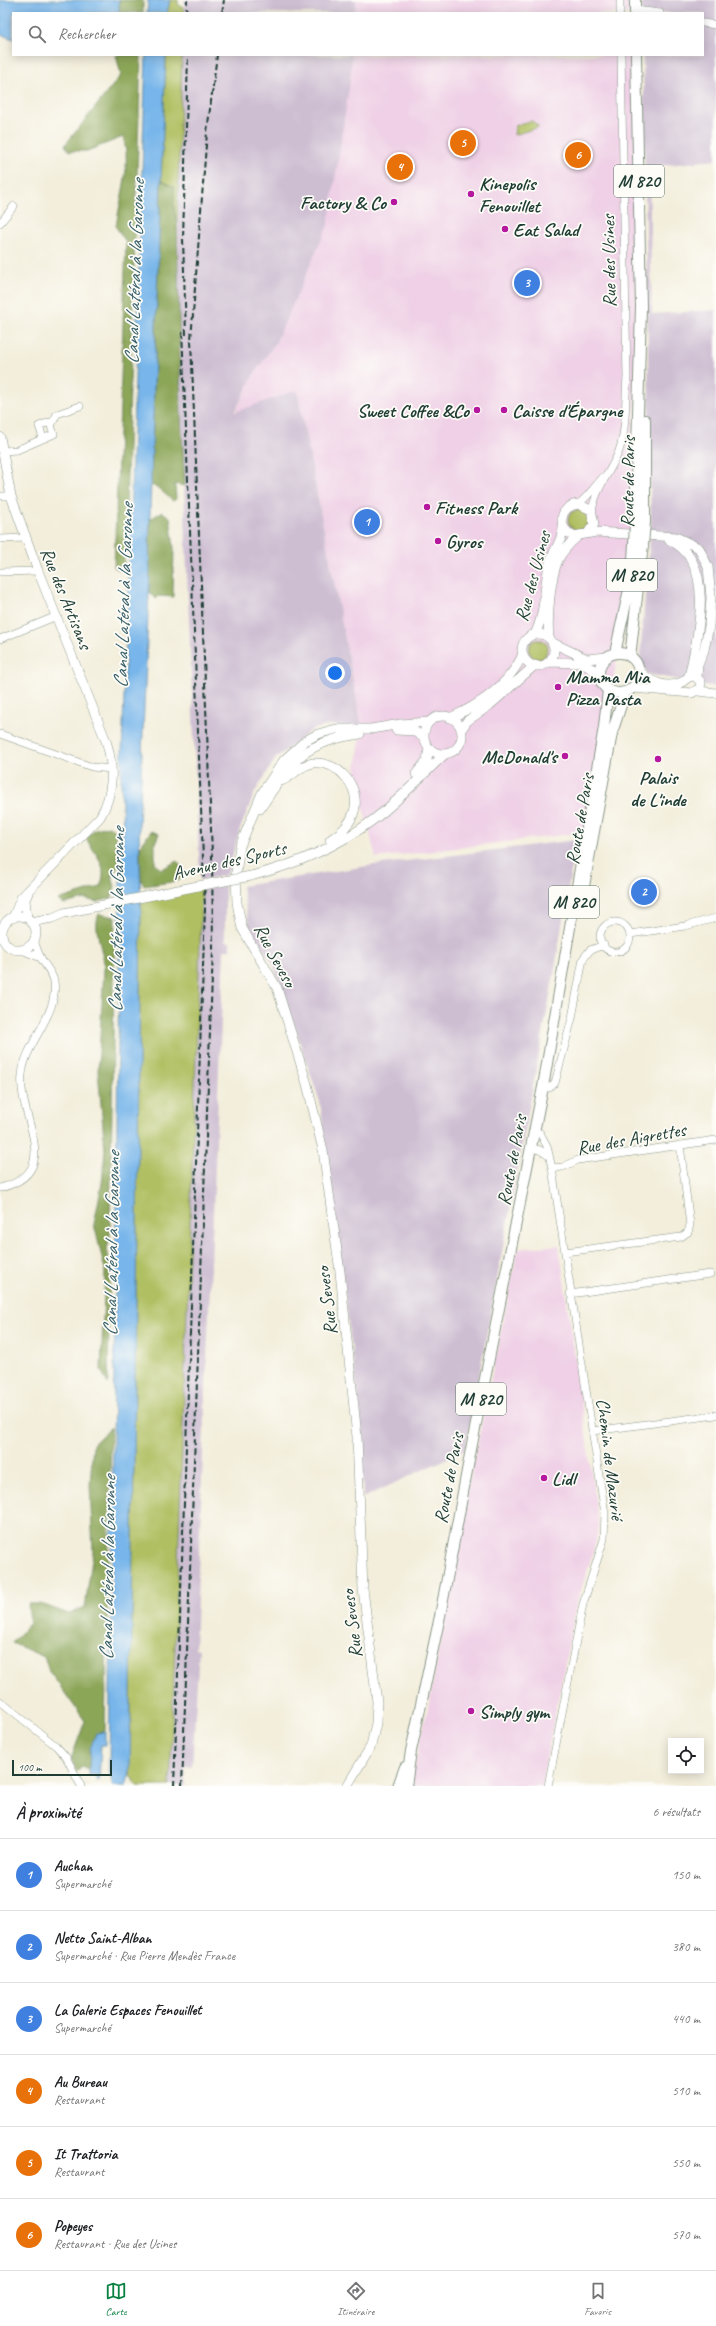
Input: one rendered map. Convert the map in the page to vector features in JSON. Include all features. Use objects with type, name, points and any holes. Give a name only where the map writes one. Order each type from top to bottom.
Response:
[{"type":"main road","name":"Route de Paris","points":[[630,657],[640,522],[640,307],[636,56]]},
{"type":"main road","name":"Rue des Artisans","points":[[0,437],[11,496],[38,571],[106,741],[111,769],[108,804],[100,817],[21,898],[13,918]]},
{"type":"main road","points":[[614,533],[603,527],[593,516],[588,507],[579,504],[571,505],[565,510],[562,516],[563,527],[571,534],[578,536],[588,533],[614,533],[676,537],[699,548],[704,555],[713,577],[713,592],[709,626],[704,650],[698,665],[694,682]]},
{"type":"main road","points":[[588,533],[592,527],[593,516]]},
{"type":"main road","name":"Rue des Usines","points":[[535,634],[542,613],[549,564],[562,536],[563,527]]},
{"type":"main road","name":"Rue des Usines","points":[[551,641],[548,625],[556,566],[562,553],[578,536]]},
{"type":"main road","points":[[658,537],[685,548],[692,554],[701,572],[704,600],[694,682]]},
{"type":"main road","name":"Route de Paris","points":[[611,655],[632,576],[638,545]]},
{"type":"main road","points":[[535,665],[528,662],[523,654],[522,647],[525,640],[535,634],[541,634],[551,641],[587,659],[611,655],[630,657],[639,670],[649,680],[661,684],[671,685],[694,682],[714,693]]},
{"type":"main road","points":[[548,662],[554,654],[551,641]]},
{"type":"main road","points":[[450,718],[488,697],[517,666],[523,654]]},
{"type":"main road","points":[[611,655],[601,664],[599,673],[600,681],[608,690],[618,694],[629,690],[686,691],[683,685],[694,682]]},
{"type":"main road","points":[[461,730],[467,721],[490,705],[535,665],[548,662],[577,662],[599,673]]},
{"type":"main road","points":[[629,690],[638,679],[639,670]]},
{"type":"main road","name":"Route de Paris","points":[[406,1786],[411,1750],[440,1616],[473,1436],[534,1132],[548,1087],[550,1047],[604,728],[608,690]]},
{"type":"main road","name":"Route de Paris","points":[[550,1047],[565,986],[612,733],[629,690]]},
{"type":"main road","points":[[439,717],[450,718],[457,723],[461,730],[462,736],[458,746],[445,754],[438,753],[429,748],[424,738],[429,722],[439,717]]},
{"type":"main road","name":"Rue Seveso","points":[[347,1786],[365,1759],[371,1746],[377,1714],[363,1589],[356,1421],[340,1272],[319,1133],[307,1084],[277,988],[265,964],[247,938],[238,915],[236,888],[238,859],[249,822],[262,793],[275,771],[284,760],[305,741],[318,734],[336,729],[371,729],[401,724],[429,722]]},
{"type":"main road","name":"Rue Seveso","points":[[249,822],[288,768],[305,752],[332,738],[406,729],[414,731],[424,738]]},
{"type":"main road","name":"Avenue des Sports","points":[[351,835],[416,774],[427,760],[429,748]]},
{"type":"main road","name":"Avenue des Sports","points":[[52,918],[64,913],[251,876],[298,862],[351,835],[378,815],[445,754]]},
{"type":"main road","points":[[278,781],[283,781],[305,765],[323,764],[340,772],[352,787],[355,795],[354,813],[347,826],[340,833],[298,862]]},
{"type":"main road","points":[[29,891],[24,900],[35,937]]},
{"type":"main road","points":[[13,918],[29,920],[52,918],[27,948],[17,950],[4,946],[1,934],[5,924],[13,918]]},
{"type":"main road","name":"Route de Paris","points":[[398,1786],[411,1750]]},
{"type":"street","points":[[620,0],[620,12]]},
{"type":"street","points":[[635,8],[655,12]]},
{"type":"street","points":[[704,22],[716,25]]},
{"type":"street","name":"Rue des Usines","points":[[593,516],[595,499],[619,450],[624,428],[627,377],[621,56]]},
{"type":"street","points":[[0,223],[14,206]]},
{"type":"street","points":[[51,426],[58,414],[80,406]]},
{"type":"street","points":[[3,451],[17,450],[54,434],[50,422],[39,426],[43,438]]},
{"type":"street","name":"Rue des Usines","points":[[579,504],[588,495],[612,464]]},
{"type":"street","points":[[0,496],[11,496]]},
{"type":"street","points":[[0,539],[26,538]]},
{"type":"street","points":[[0,572],[38,571]]},
{"type":"street","points":[[0,639],[56,616]]},
{"type":"street","points":[[0,734],[92,767],[111,769]]},
{"type":"street","points":[[630,934],[685,926],[716,918]]},
{"type":"street","points":[[610,923],[620,923],[624,925],[630,934],[629,943],[622,949],[613,951],[604,945],[601,933],[610,923]]},
{"type":"street","points":[[0,1188],[16,1184],[30,1172],[36,1147],[22,1097],[22,1074],[28,1054],[50,1008],[55,989],[54,979],[41,958],[35,937]]},
{"type":"street","points":[[548,1087],[572,1018],[583,959],[590,950],[604,945]]},
{"type":"street","points":[[22,950],[41,958]]},
{"type":"street","name":"Chemin de Mazurié","points":[[534,1132],[542,1135],[552,1168],[570,1294],[594,1431],[605,1514],[604,1539],[583,1604],[548,1786]]},
{"type":"street","name":"Rue des Aigrettes","points":[[552,1168],[563,1167],[578,1160],[716,1140]]},
{"type":"street","points":[[565,1252],[681,1236],[688,1232],[690,1225],[680,1145]]},
{"type":"street","points":[[531,1148],[540,1150],[549,1156]]},
{"type":"street","points":[[570,1294],[710,1274]]},
{"type":"street","points":[[594,1431],[716,1414]]},
{"type":"street","points":[[0,1701],[56,1746],[66,1757],[81,1786]]},
{"type":"shaded area","points":[[184,0],[356,0],[355,12],[184,12]]},
{"type":"shaded area","points":[[356,0],[635,0],[635,12],[355,12]]},
{"type":"shaded area","points":[[642,0],[716,0],[716,160],[649,167],[652,314],[716,310],[716,687],[647,674],[640,657],[651,526],[643,56],[704,56],[704,12],[642,12]]},
{"type":"shaded area","points":[[182,56],[352,56],[350,81],[328,225],[276,342],[254,374],[235,412],[297,390],[362,727],[330,725],[313,729],[276,758],[255,792],[240,829],[227,875],[200,880],[187,576],[178,290],[179,142]]},
{"type":"shaded area","points":[[352,56],[636,56],[638,176],[632,576],[586,832],[376,858],[355,775],[362,727],[297,390],[235,413],[254,374],[276,342],[350,81]]},
{"type":"shaded area","points":[[576,840],[554,974],[465,1450],[363,1498],[360,1412],[320,1102],[273,963],[250,932],[242,886],[374,865]]},
{"type":"shaded area","points":[[225,885],[225,941],[230,942],[230,950],[224,950],[195,1648],[199,1649],[192,1767],[185,1766],[185,1786],[170,1786],[201,890]]},
{"type":"shaded area","points":[[559,1245],[599,1527],[577,1603],[541,1786],[410,1786],[430,1699],[462,1518],[518,1249]]},
{"type":"green space","points":[[119,0],[143,0],[143,12],[119,12]]},
{"type":"green space","points":[[170,0],[178,0],[178,4],[184,9],[184,12],[167,12]]},
{"type":"green space","points":[[116,56],[141,56],[124,569],[121,571],[114,567],[126,242],[116,227],[126,170],[125,148],[123,137],[87,151],[69,151],[65,145],[121,75]]},
{"type":"green space","points":[[166,56],[182,56],[177,223],[174,212],[174,187],[161,180]]},
{"type":"green space","points":[[532,121],[539,127],[514,135],[515,126]]},
{"type":"green space","points":[[161,180],[174,187],[174,212],[177,223],[181,417],[185,486],[175,484],[176,499],[173,501],[158,488],[151,485]]},
{"type":"green space","points":[[578,510],[585,513],[588,520],[585,527],[578,530],[571,527],[568,520],[571,513]]},
{"type":"green space","points":[[162,512],[170,517],[174,548],[173,597],[159,596],[156,599],[149,592],[150,519]]},
{"type":"green space","points":[[535,640],[543,640],[548,646],[545,657],[541,659],[533,658],[529,652],[530,644]]},
{"type":"green space","points":[[109,826],[115,831],[119,865],[112,877],[115,886],[112,898],[97,902],[85,899],[64,904],[58,900],[100,887],[103,872],[102,866],[86,838],[95,829]]},
{"type":"green space","points":[[151,831],[159,834],[155,843],[155,864],[162,869],[177,861],[186,874],[178,881],[144,886],[141,879],[140,847]]},
{"type":"green space","points":[[202,885],[170,1786],[137,1786],[130,1772],[141,898]]},
{"type":"green space","points":[[99,914],[115,917],[110,1237],[107,1249],[110,1265],[108,1384],[101,1370],[105,1270],[94,1224],[102,1183],[105,1150],[98,1071],[104,969],[97,926]]},
{"type":"green space","points":[[111,1427],[105,1732],[100,1732],[90,1749],[89,1769],[82,1767],[77,1772],[71,1759],[85,1721],[49,1671],[44,1657],[12,1643],[30,1623],[28,1604],[41,1604],[69,1614],[85,1607],[93,1553],[90,1485],[93,1444]]},
{"type":"water","points":[[0,0],[119,0],[119,12],[12,12],[12,39],[0,34]]},
{"type":"water","points":[[148,0],[170,0],[167,12],[147,12]]},
{"type":"water","points":[[146,56],[166,56],[149,546],[150,570],[139,825],[141,909],[130,1772],[126,1786],[113,1786],[109,1769],[120,883],[123,829],[121,782]]},
{"type":"water","points":[[105,1732],[105,1745],[101,1745],[99,1780],[97,1781],[95,1775],[89,1775],[90,1749],[96,1733]]},
{"type":"railway","points":[[186,12],[187,0]]},
{"type":"railway","points":[[222,12],[224,0]]},
{"type":"railway","points":[[186,335],[183,239],[188,56]]},
{"type":"railway","points":[[182,1786],[213,950],[212,854],[191,340],[207,132],[217,56]]},
{"type":"railway","points":[[174,1786],[205,909],[182,329]]},
{"type":"place","name":"It Trattoria","points":[[463,143]]},
{"type":"place","name":"Popeyes","points":[[578,155]]},
{"type":"place","name":"Au Bureau","points":[[400,167]]},
{"type":"place","name":"Kinepolis Fenouillet","points":[[471,194]]},
{"type":"place","name":"Factory & Co","points":[[394,202]]},
{"type":"place","name":"Eat Salad","points":[[505,229]]},
{"type":"place","name":"La Galerie Espaces Fenouillet","points":[[527,283]]},
{"type":"place","name":"Sweet Coffee &Co","points":[[477,410]]},
{"type":"place","name":"Caisse d'Épargne","points":[[504,410]]},
{"type":"place","name":"Fitness Park","points":[[427,507]]},
{"type":"place","name":"Auchan","points":[[367,522]]},
{"type":"place","name":"Gyros","points":[[438,541]]},
{"type":"place","name":"Mamma Mia Pizza Pasta","points":[[558,687]]},
{"type":"place","name":"McDonald's","points":[[565,756]]},
{"type":"place","name":"Palais de L'inde","points":[[658,759]]},
{"type":"place","name":"Netto Saint-Alban","points":[[644,892]]},
{"type":"place","name":"Lidl","points":[[544,1478]]},
{"type":"place","name":"Simply gym","points":[[471,1711]]},
{"type":"water label","name":"Canal Latéral à la Garonne","points":[[134,272]]},
{"type":"water label","name":"Canal Latéral à la Garonne","points":[[123,596]]},
{"type":"water label","name":"Canal Latéral à la Garonne","points":[[116,920]]},
{"type":"water label","name":"Canal Latéral à la Garonne","points":[[111,1244]]},
{"type":"water label","name":"Canal Latéral à la Garonne","points":[[107,1568]]}]
